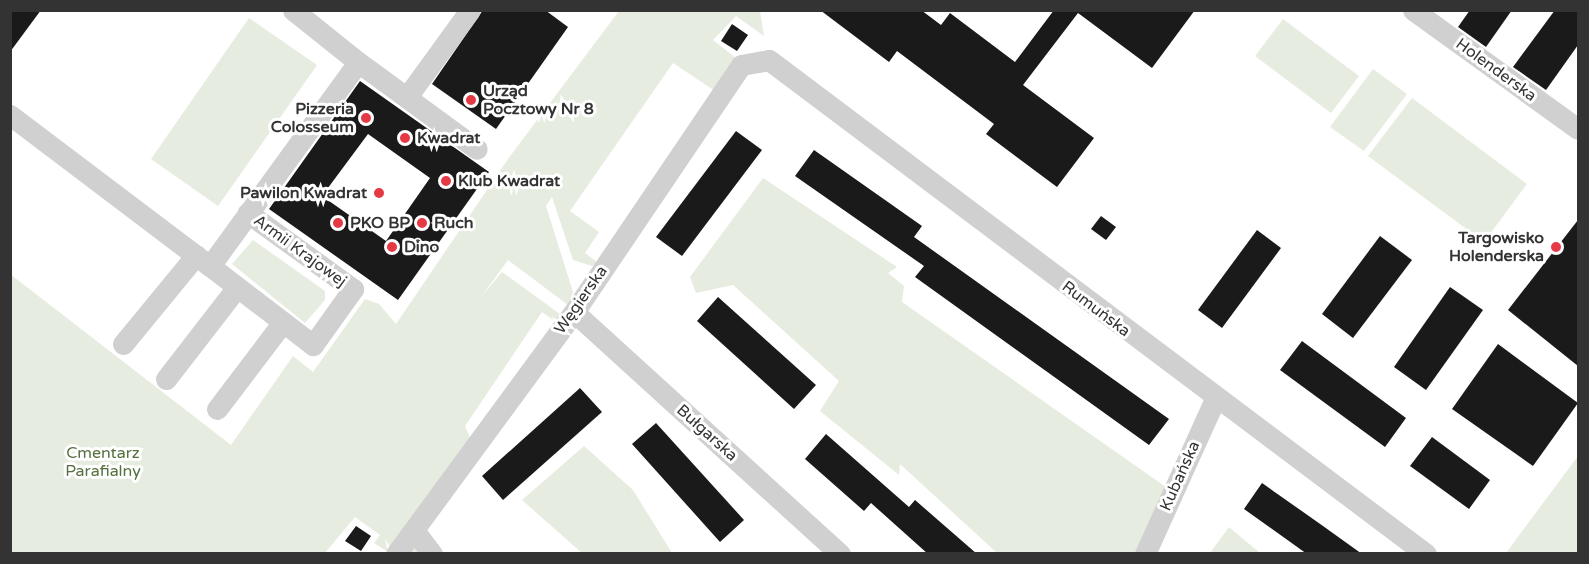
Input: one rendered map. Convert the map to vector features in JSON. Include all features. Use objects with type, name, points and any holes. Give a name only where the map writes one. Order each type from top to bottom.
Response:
[{"type":"street","points":[[293,10],[358,62],[477,149]]},
{"type":"street","points":[[407,97],[470,10]]},
{"type":"street","name":"Holenderska","points":[[1413,10],[1578,129]]},
{"type":"street","name":"Węgierska","points":[[396,554],[574,312],[741,65],[769,60]]},
{"type":"street","name":"Rumuńska","points":[[769,60],[1215,399],[1426,554]]},
{"type":"street","name":"Armii Krajowej","points":[[123,344],[248,213],[358,62]]},
{"type":"street","name":"Armii Krajowej","points":[[10,115],[313,345],[353,289],[248,213]]},
{"type":"street","points":[[166,379],[237,287]]},
{"type":"street","name":"Bułgarska","points":[[574,312],[840,554]]},
{"type":"street","points":[[217,410],[283,322]]},
{"type":"street","name":"Kubańska","points":[[1145,554],[1215,399]]},
{"type":"street","points":[[414,530],[432,554]]},
{"type":"green space","name":"Cmentarz Parafialny","points":[[619,11],[760,11],[764,36],[736,16],[713,40],[737,59],[721,95],[673,63],[570,211],[599,232],[585,253],[597,262],[592,266],[573,260],[552,197],[546,206],[573,292],[568,305],[508,260],[481,297],[502,272],[560,314],[556,322],[542,312],[465,426],[471,440],[414,530],[432,553],[394,553],[385,539],[388,552],[374,543],[380,535],[355,517],[325,553],[11,553],[10,274],[231,445],[293,356],[313,372],[365,299],[379,304],[396,324],[508,159]]},
{"type":"green space","points":[[249,18],[317,65],[218,206],[151,159]]},
{"type":"green space","points":[[1283,19],[1359,76],[1331,113],[1255,56]]},
{"type":"green space","points":[[1373,69],[1407,94],[1364,151],[1330,127]]},
{"type":"green space","points":[[1412,98],[1527,184],[1484,242],[1368,156]]},
{"type":"green space","points":[[763,178],[897,267],[888,273],[904,286],[902,302],[1173,492],[1145,553],[997,553],[900,464],[899,475],[820,411],[839,381],[733,285],[696,293],[690,277]]},
{"type":"green space","points":[[253,240],[325,291],[325,300],[305,323],[232,264]]},
{"type":"green space","points":[[584,446],[633,490],[672,553],[582,553],[522,500]]},
{"type":"green space","points":[[1578,456],[1578,553],[1506,553]]},
{"type":"green space","points":[[1229,527],[1260,553],[1210,553]]},
{"type":"building","points":[[10,10],[41,10],[10,52]]},
{"type":"building","points":[[483,10],[545,10],[568,27],[496,129],[432,84]]},
{"type":"building","points":[[820,10],[921,10],[941,25],[950,13],[1015,62],[1054,10],[1195,10],[1152,68],[1078,13],[1023,85],[1094,138],[1057,187],[986,134],[994,124],[897,51],[889,62]]},
{"type":"building","points":[[1470,10],[1512,10],[1486,47],[1458,27]]},
{"type":"building","points":[[1555,10],[1578,10],[1578,45],[1546,90],[1513,67]]},
{"type":"building","points":[[732,24],[748,35],[737,51],[721,41]]},
{"type":"building","points":[[360,81],[489,172],[398,300],[269,209]],"holes":[[[368,134],[430,178],[386,241],[322,196]]]},
{"type":"building","points":[[736,131],[762,150],[682,256],[656,237]]},
{"type":"building","points":[[814,150],[922,226],[914,237],[1169,419],[1149,445],[915,277],[924,266],[795,176]]},
{"type":"building","points":[[1101,216],[1116,227],[1106,240],[1091,229]]},
{"type":"building","points":[[1578,220],[1578,366],[1508,310]]},
{"type":"building","points":[[1257,230],[1281,248],[1222,328],[1198,310]]},
{"type":"building","points":[[1380,236],[1412,260],[1353,338],[1322,314]]},
{"type":"building","points":[[1450,287],[1483,310],[1426,390],[1394,367]]},
{"type":"building","points":[[718,297],[816,385],[794,409],[697,321]]},
{"type":"building","points":[[1302,341],[1406,418],[1385,447],[1280,370]]},
{"type":"building","points":[[1498,344],[1578,403],[1533,466],[1452,409]]},
{"type":"building","points":[[580,388],[602,412],[503,500],[482,476]]},
{"type":"building","points":[[656,423],[744,520],[720,542],[632,444]]},
{"type":"building","points":[[826,434],[909,507],[915,500],[977,554],[928,554],[871,503],[864,511],[805,459]]},
{"type":"building","points":[[1432,437],[1490,480],[1469,509],[1410,466]]},
{"type":"building","points":[[1262,483],[1362,554],[1307,554],[1244,509]]},
{"type":"building","points":[[356,526],[371,536],[361,551],[345,541]]},
{"type":"place","name":"Urząd Pocztowy Nr 8","points":[[471,100]]},
{"type":"place","name":"Pizzeria Colosseum","points":[[366,118]]},
{"type":"place","name":"Kwadrat","points":[[405,138]]},
{"type":"place","name":"Klub Kwadrat","points":[[446,181]]},
{"type":"place","name":"Pawilon Kwadrat","points":[[379,193]]},
{"type":"place","name":"PKO BP","points":[[338,223]]},
{"type":"place","name":"Ruch","points":[[422,223]]},
{"type":"place","name":"Dino","points":[[392,247]]},
{"type":"place","name":"Targowisko Holenderska","points":[[1556,247]]}]
